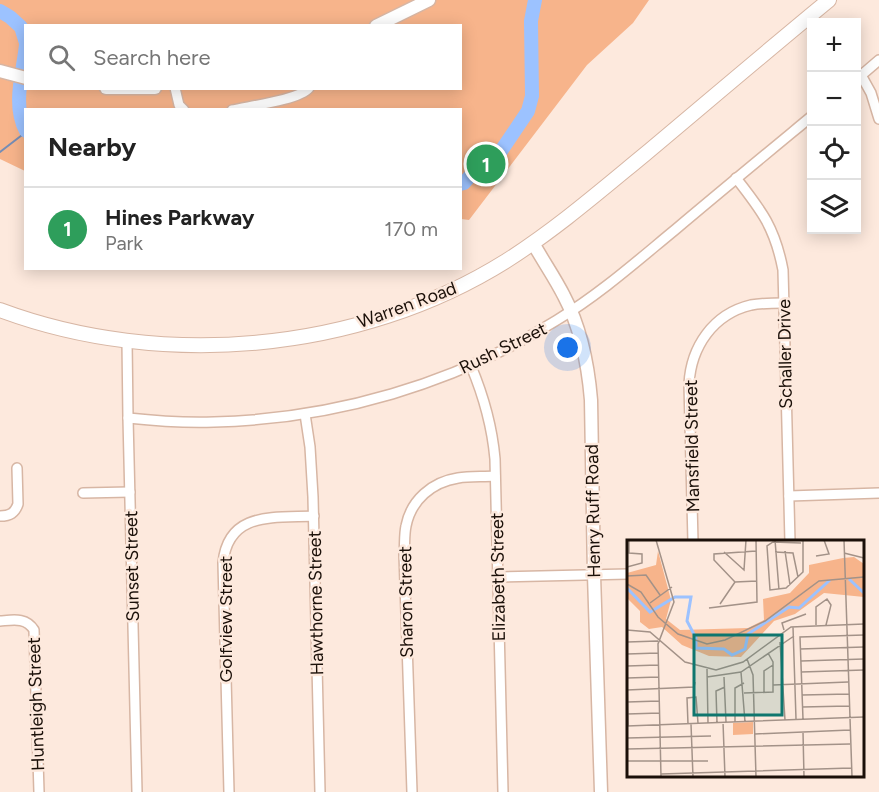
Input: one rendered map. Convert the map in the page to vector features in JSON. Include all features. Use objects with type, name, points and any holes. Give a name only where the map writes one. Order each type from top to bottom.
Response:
[{"type":"main road","name":"Warren Road","points":[[0,310],[52,326],[127,341],[178,345],[223,345],[288,339],[338,329],[432,299],[485,273],[533,243],[577,210],[829,0]]},
{"type":"street","points":[[380,24],[429,0]]},
{"type":"street","points":[[861,75],[879,60]]},
{"type":"street","points":[[2,72],[24,78]]},
{"type":"street","points":[[861,80],[871,93],[879,119]]},
{"type":"street","points":[[175,90],[182,108]]},
{"type":"street","points":[[241,108],[295,96],[308,90]]},
{"type":"street","name":"Rush Street","points":[[128,418],[168,422],[214,422],[305,414],[385,396],[471,366],[544,328],[571,311],[624,272],[807,120]]},
{"type":"street","name":"Schaller Drive","points":[[736,178],[761,210],[774,236],[783,270],[790,540]]},
{"type":"street","name":"Henry Ruff Road","points":[[533,243],[571,311],[585,354],[591,400],[601,792]]},
{"type":"street","name":"Mansfield Street","points":[[693,540],[689,384],[693,359],[706,334],[726,316],[751,305],[784,303]]},
{"type":"street","name":"Sunset Street","points":[[127,341],[137,792]]},
{"type":"street","name":"Elizabeth Street","points":[[471,366],[483,393],[494,445],[503,792]]},
{"type":"street","name":"Hawthorne Street","points":[[305,414],[310,447],[314,516],[320,792]]},
{"type":"street","points":[[0,516],[12,514],[17,509],[17,468]]},
{"type":"street","name":"Sharon Street","points":[[412,792],[404,554],[406,524],[418,500],[437,484],[461,477],[495,476]]},
{"type":"street","points":[[82,493],[130,492]]},
{"type":"street","points":[[789,496],[879,493]]},
{"type":"street","name":"Golfview Street","points":[[229,792],[222,563],[227,543],[232,534],[250,522],[262,519],[314,516]]},
{"type":"street","points":[[498,577],[627,574]]},
{"type":"street","name":"Huntleigh Street","points":[[0,621],[25,621],[31,625],[34,634],[39,792]]},
{"type":"shaded area","points":[[0,0],[649,0],[633,23],[587,65],[469,220],[462,219],[462,108],[24,108],[24,171],[0,159]]},
{"type":"waterway","points":[[462,184],[483,161],[499,154],[528,111],[532,96],[531,21],[535,0]]},
{"type":"waterway","points":[[0,11],[21,27],[24,37]]},
{"type":"waterway","points":[[24,58],[19,100],[24,126]]},
{"type":"waterway","points":[[0,152],[24,134]]},
{"type":"place","name":"Hines Parkway","points":[[486,164]]}]
